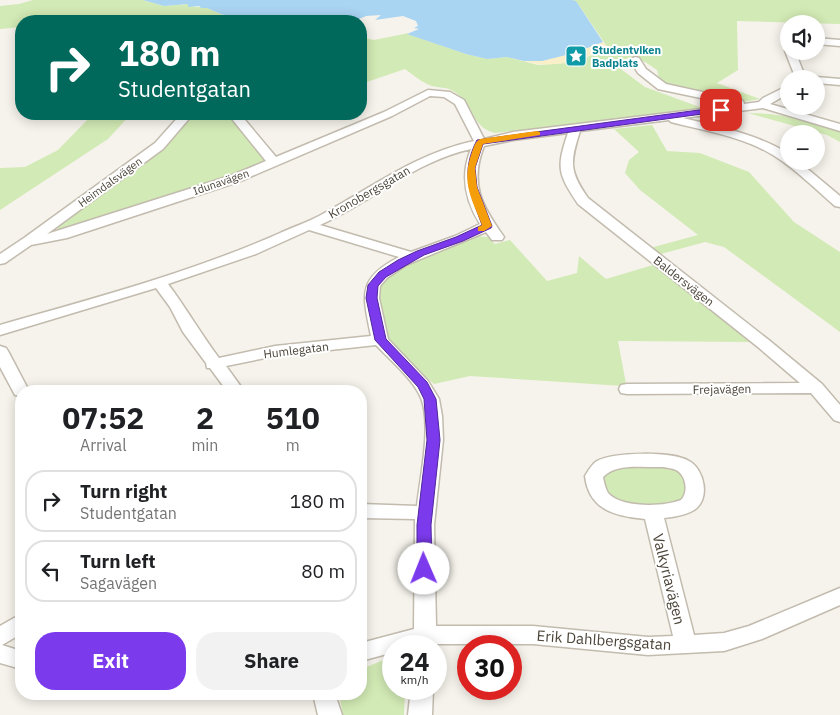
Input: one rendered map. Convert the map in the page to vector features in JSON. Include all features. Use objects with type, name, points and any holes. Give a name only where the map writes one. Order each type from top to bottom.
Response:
[{"type":"street","points":[[825,42],[840,43]]},
{"type":"street","points":[[635,60],[642,70],[662,87],[757,106],[840,128]]},
{"type":"street","points":[[825,81],[840,82]]},
{"type":"street","name":"Idunavägen","points":[[0,260],[26,242],[62,235],[234,178],[388,114],[420,96],[438,92],[460,102],[480,142]]},
{"type":"street","points":[[757,106],[780,93]]},
{"type":"street","name":"Kronobergsgatan","points":[[0,330],[160,282],[251,251],[309,226],[399,174],[454,149],[480,142],[757,106]]},
{"type":"street","points":[[666,118],[744,137],[780,154]]},
{"type":"street","name":"Heimdalsvägen","points":[[26,242],[159,146],[182,120]]},
{"type":"street","points":[[239,120],[274,162]]},
{"type":"street","name":"Baldersvägen","points":[[575,130],[564,160],[568,179],[583,201],[764,344],[816,388],[840,416]]},
{"type":"street","points":[[425,635],[425,512],[434,440],[430,399],[422,385],[380,340],[371,298],[373,285],[382,275],[413,256],[460,239],[492,232],[477,204],[471,178],[471,168],[480,142]]},
{"type":"street","points":[[801,170],[840,203]]},
{"type":"street","points":[[309,226],[413,256]]},
{"type":"street","points":[[160,282],[177,306],[190,332],[231,385]]},
{"type":"street","name":"Humlegatan","points":[[213,364],[275,351],[380,340]]},
{"type":"street","points":[[0,351],[18,385]]},
{"type":"street","name":"Frejavägen","points":[[627,389],[816,388]]},
{"type":"street","points":[[663,461],[682,465],[691,473],[694,484],[694,496],[690,504],[678,509],[653,512],[618,507],[603,499],[596,488],[594,476],[603,466],[617,462],[663,461]]},
{"type":"street","points":[[367,511],[425,512]]},
{"type":"street","name":"Valkyriavägen","points":[[653,512],[686,645]]},
{"type":"street","name":"Erik Dahlbergsgatan","points":[[447,639],[533,635],[648,646],[724,642],[754,633],[840,596]]},
{"type":"street","points":[[0,637],[15,627]]},
{"type":"street","name":"Erik Dahlbergsgatan","points":[[367,651],[382,648]]},
{"type":"street","points":[[0,654],[15,658]]},
{"type":"street","points":[[326,700],[330,715]]},
{"type":"street","points":[[420,715],[421,700]]},
{"type":"green space","points":[[33,0],[143,0],[164,6],[188,4],[188,6],[207,8],[224,15],[15,15],[15,28],[0,29],[0,6]]},
{"type":"green space","points":[[572,0],[840,0],[840,24],[825,24],[825,15],[780,15],[780,22],[737,21],[738,70],[717,83],[760,99],[718,106],[660,82],[657,70],[645,62],[631,57],[614,64],[645,87],[705,109],[495,133],[478,122],[459,95],[446,88],[427,84],[405,69],[367,82],[367,38],[374,40],[409,33],[466,54],[487,59],[507,57],[538,65],[566,63],[583,59],[608,48],[576,1]]},
{"type":"green space","points":[[748,113],[795,118],[820,125],[791,125]]},
{"type":"green space","points":[[87,120],[125,120],[108,139],[0,210],[0,168],[25,167],[58,150]]},
{"type":"green space","points":[[187,120],[234,120],[265,160],[263,164],[65,232],[59,232],[56,227],[163,148]]},
{"type":"green space","points":[[652,125],[667,151],[700,153],[749,172],[794,222],[840,252],[840,332],[724,247],[705,242],[661,254],[650,248],[698,235],[640,190],[625,173],[629,160],[639,152],[614,129]]},
{"type":"green space","points":[[825,127],[840,132],[840,142],[825,134]]},
{"type":"green space","points":[[475,236],[488,237],[495,244],[510,240],[547,281],[577,273],[579,256],[606,279],[653,265],[751,342],[618,341],[626,384],[623,386],[470,376],[434,384],[387,342],[378,295],[381,285],[390,272]]},
{"type":"green space","points":[[646,465],[676,470],[683,474],[687,481],[687,494],[679,501],[652,508],[616,502],[606,494],[600,483],[603,473],[617,466]]},
{"type":"green space","points":[[382,661],[382,700],[405,700],[404,715],[343,715],[340,700],[367,700],[367,667]]},
{"type":"sand","name":"Studentviken Badplats","points":[[603,42],[608,48],[577,60],[557,64],[535,64],[524,61],[542,61],[574,53]]},
{"type":"water","points":[[143,0],[572,0],[576,1],[603,42],[574,53],[542,61],[524,61],[507,57],[487,59],[407,34],[419,29],[414,28],[418,26],[416,21],[403,16],[375,20],[381,15],[224,15],[199,6],[188,7],[188,4],[164,6]]},
{"type":"slow traffic","points":[[481,229],[487,226],[472,187],[471,168],[480,142],[537,133]]},
{"type":"place","name":"Studentviken Badplats","points":[[576,56]]},
{"type":"route","points":[[424,569],[424,525],[434,440],[430,399],[422,385],[380,340],[371,298],[373,285],[382,275],[401,262],[460,239],[487,226],[472,187],[471,168],[480,142],[513,136],[575,130],[721,110]]}]
